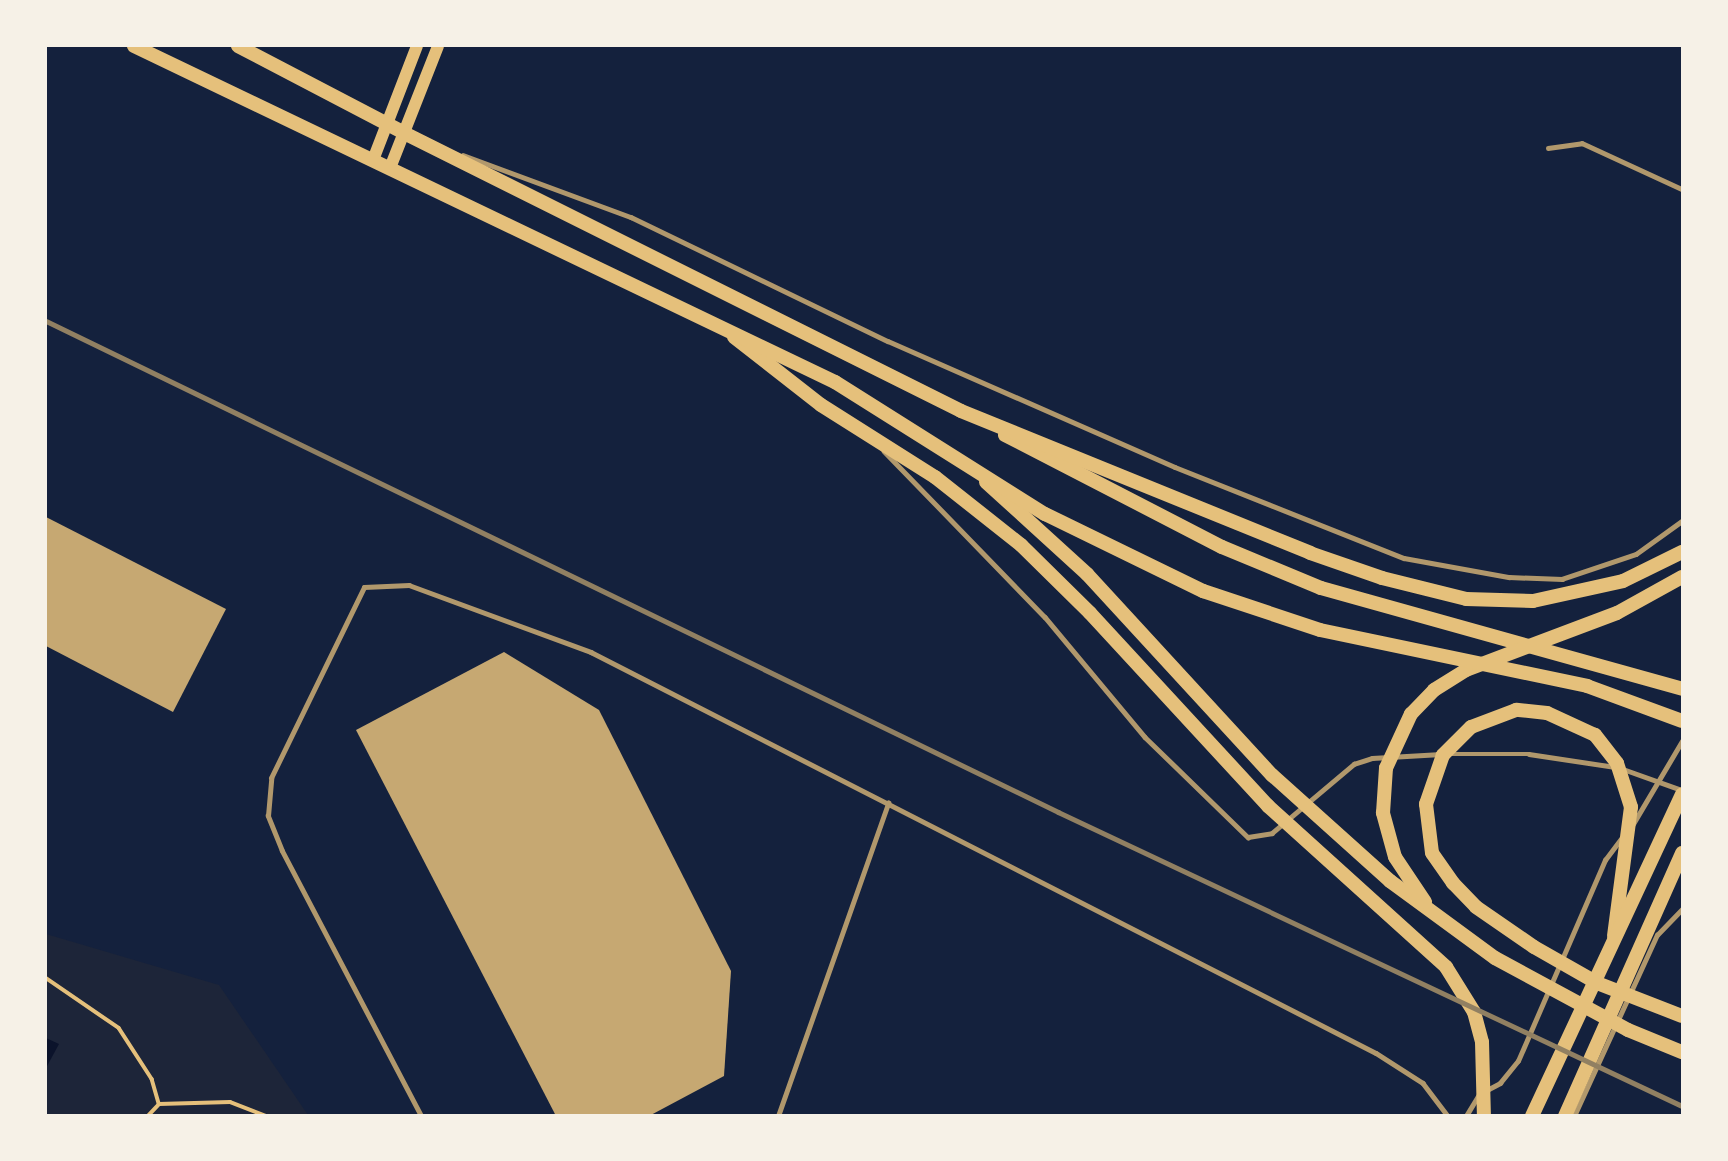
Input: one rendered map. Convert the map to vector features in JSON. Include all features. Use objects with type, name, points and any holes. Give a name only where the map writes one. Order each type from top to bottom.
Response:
[{"type":"main road","points":[[134,46],[835,382],[1097,542],[1203,591],[1303,624],[1587,686],[1679,720]]},
{"type":"main road","points":[[238,46],[387,125],[961,411],[1222,547],[1300,579],[1682,689]]},
{"type":"main road","points":[[373,160],[417,46]]},
{"type":"main road","points":[[390,168],[406,134],[438,46]]},
{"type":"main road","points":[[722,328],[821,405],[935,477],[1057,578],[1268,806],[1446,967],[1468,999],[1482,1042],[1484,1115]]},
{"type":"main road","points":[[961,411],[1310,554],[1382,578],[1466,599],[1533,601],[1623,581],[1682,552]]},
{"type":"main road","points":[[961,460],[1087,574],[1272,775],[1353,849],[1434,914],[1495,958],[1628,1030],[1682,1052]]},
{"type":"main road","points":[[1434,914],[1395,857],[1383,813],[1386,768],[1411,714],[1434,690],[1466,670],[1617,613],[1682,578]]},
{"type":"main road","points":[[1614,936],[1631,807],[1617,763],[1595,735],[1548,713],[1499,713],[1471,727],[1443,755],[1426,804],[1432,853],[1453,883],[1476,907],[1534,947],[1597,983],[1682,1016]]},
{"type":"main road","points":[[1532,1115],[1682,792]]},
{"type":"main road","points":[[1564,1115],[1682,853]]},
{"type":"lane","points":[[406,134],[631,217],[888,341],[1175,467],[1404,558],[1509,577],[1562,579],[1636,554],[1682,521]]},
{"type":"lane","points":[[1548,148],[1582,144],[1682,190]]},
{"type":"lane","points":[[867,433],[1045,617],[1145,737],[1248,836],[1272,833],[1337,775],[1372,758],[1529,754],[1582,759],[1660,779],[1682,792]]},
{"type":"lane","points":[[421,1115],[268,816],[271,778],[364,587],[409,585],[591,652],[1376,1053],[1423,1083],[1448,1115]]},
{"type":"lane","points":[[1466,1115],[1476,1095],[1500,1083],[1518,1061],[1605,860],[1645,808],[1682,741]]},
{"type":"lane","points":[[778,1115],[888,803]]},
{"type":"lane","points":[[1574,1115],[1657,935],[1682,909]]},
{"type":"path","points":[[46,978],[119,1028],[152,1079],[159,1104]]},
{"type":"path","points":[[148,1115],[159,1104],[230,1102],[267,1115]]},
{"type":"shaded area","points":[[46,934],[219,985],[308,1115],[46,1115]]},
{"type":"shaded area","points":[[46,1038],[59,1044],[46,1068]]},
{"type":"building","points":[[46,517],[226,609],[173,712],[46,646]]},
{"type":"building","points":[[504,652],[599,710],[731,971],[724,1076],[649,1116],[556,1116],[356,730]]},
{"type":"railway","points":[[46,321],[1058,812],[1682,1106]]}]
